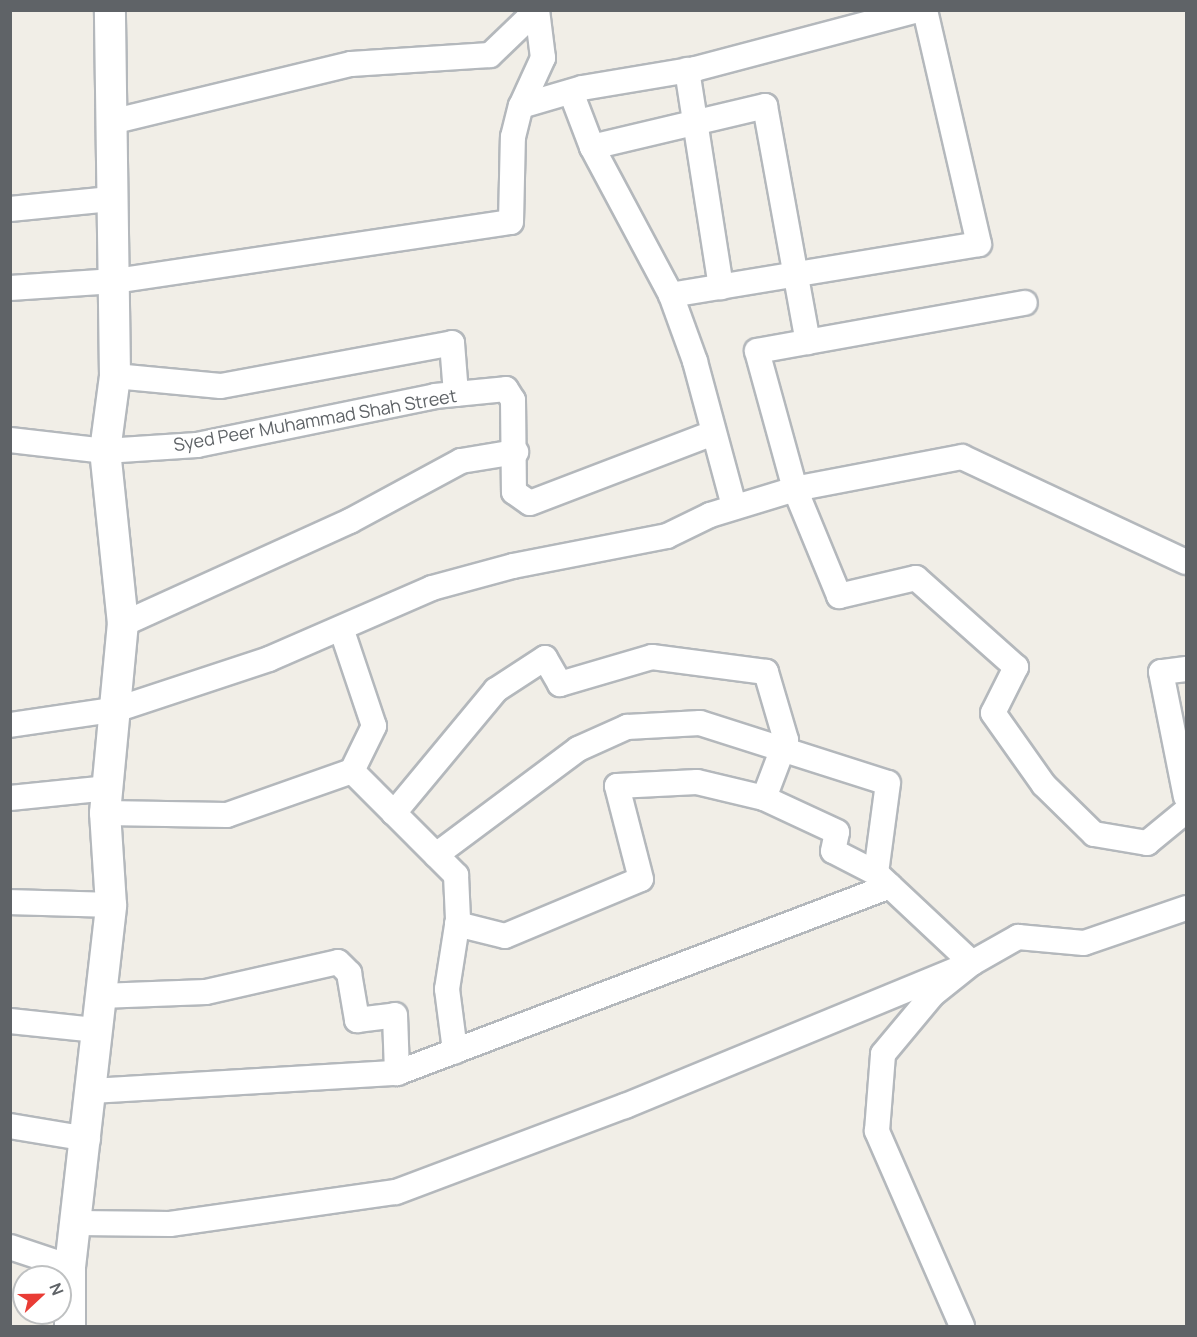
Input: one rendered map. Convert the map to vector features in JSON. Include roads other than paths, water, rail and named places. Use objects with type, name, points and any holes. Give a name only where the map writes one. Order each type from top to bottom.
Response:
[{"type":"street","points":[[70,1265],[88,1138],[95,1030],[111,905],[106,801],[118,709],[123,624],[105,451],[115,376],[110,10]]},
{"type":"street","points":[[111,122],[351,64],[490,55],[537,10]]},
{"type":"street","points":[[10,288],[115,281],[511,222],[513,137],[521,106],[543,58],[537,10]]},
{"type":"street","points":[[521,106],[571,92],[687,70],[918,10]]},
{"type":"street","points":[[671,295],[979,244],[925,10]]},
{"type":"street","points":[[687,70],[721,287]]},
{"type":"street","points":[[571,92],[592,147],[671,295],[734,506]]},
{"type":"street","points":[[592,147],[765,106],[793,276],[808,342]]},
{"type":"street","points":[[10,209],[111,199]]},
{"type":"street","points":[[1025,303],[757,351],[795,489],[839,596],[916,578],[1016,667],[993,713],[1044,785],[1094,834],[1147,843],[1186,811]]},
{"type":"street","points":[[115,376],[221,386],[452,343],[456,394]]},
{"type":"street","name":"Syed Peer Muhammad Shah Street","points":[[10,440],[105,451],[196,445],[456,394],[512,392],[516,452]]},
{"type":"street","points":[[123,624],[350,521],[460,461],[516,452],[514,492],[530,503],[713,433]]},
{"type":"street","points":[[10,725],[118,709],[269,659],[432,588],[513,566],[667,536],[734,506],[795,489],[962,456],[1186,562]]},
{"type":"street","points":[[10,798],[106,801],[226,815],[352,771],[374,726],[341,628]]},
{"type":"street","points":[[394,813],[496,690],[545,658],[560,684],[652,657],[766,672],[786,740],[764,798]]},
{"type":"street","points":[[1186,669],[1161,672],[1184,764],[1186,796]]},
{"type":"street","points":[[436,855],[578,749],[627,728],[700,723],[781,753],[888,783],[883,879]]},
{"type":"street","points":[[352,771],[456,875],[457,924],[447,989],[455,1051]]},
{"type":"street","points":[[457,924],[505,936],[641,879],[617,786],[697,782],[764,798],[837,832],[833,851],[883,879],[972,963]]},
{"type":"street","points":[[91,1091],[397,1073],[883,879]]},
{"type":"street","points":[[10,902],[111,905]]},
{"type":"street","points":[[77,1223],[170,1224],[396,1192],[625,1106],[972,963],[1018,937],[1084,943],[1186,908]]},
{"type":"street","points":[[99,996],[206,992],[338,962],[349,973],[357,1020],[395,1015],[397,1073]]},
{"type":"street","points":[[962,1326],[877,1131],[883,1054],[933,994],[972,963]]},
{"type":"street","points":[[10,1021],[95,1030]]},
{"type":"street","points":[[10,1126],[88,1138]]},
{"type":"street","points":[[10,1247],[64,1265]]}]
